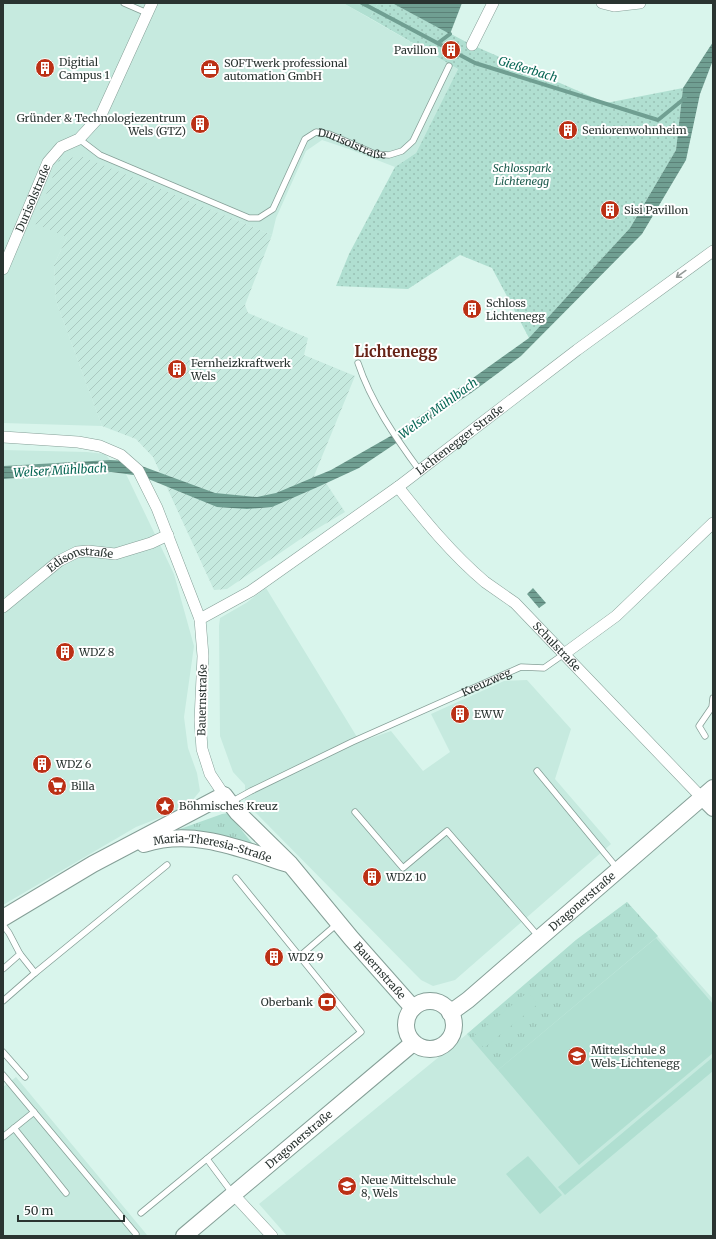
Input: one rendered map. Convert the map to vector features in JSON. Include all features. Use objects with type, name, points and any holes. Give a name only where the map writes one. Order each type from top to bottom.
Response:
[{"type":"main road","name":"Dragonerstraße","points":[[450,1013],[468,1000],[708,793]]},
{"type":"main road","name":"Maria-Theresia-Straße","points":[[3,918],[93,864],[227,799]]},
{"type":"main road","name":"Bauernstraße","points":[[227,799],[290,864],[413,1008]]},
{"type":"main road","name":"Maria-Theresia-Straße","points":[[112,854],[156,840],[184,838],[218,842],[290,864]]},
{"type":"main road","points":[[428,1001],[441,1004],[450,1013],[454,1025],[450,1039],[438,1048],[423,1049],[413,1042],[406,1031],[407,1017],[413,1008],[428,1001]]},
{"type":"main road","name":"Dragonerstraße","points":[[184,1236],[413,1042]]},
{"type":"street","points":[[472,45],[493,3]]},
{"type":"street","points":[[602,3],[614,6],[640,3]]},
{"type":"street","name":"Durisolstraße","points":[[3,269],[48,162],[61,147],[79,139],[101,115],[149,8]]},
{"type":"street","name":"Lichtenegger Straße","points":[[200,619],[251,591],[398,487],[577,350],[713,251]]},
{"type":"street","name":"Bauernstraße","points":[[3,437],[78,442],[100,446],[121,455],[138,470],[157,508],[200,619],[203,656],[200,720],[202,749],[210,774],[227,799]]},
{"type":"street","name":"Schulstraße","points":[[398,487],[447,546],[485,582],[515,603],[564,654],[708,793],[713,809]]},
{"type":"street","name":"Kreuzweg","points":[[564,654],[616,616],[713,523]]},
{"type":"street","name":"Edisonstraße","points":[[3,607],[59,561],[77,552],[88,551],[115,554],[151,543],[168,535]]},
{"type":"street","points":[[234,1195],[272,1236]]},
{"type":"lane","name":"Durisolstraße","points":[[124,3],[149,8]]},
{"type":"lane","name":"Durisolstraße","points":[[79,139],[100,155],[249,218],[259,218],[273,209],[305,139],[316,132],[329,134],[375,154],[388,155],[402,151],[413,141],[449,66]]},
{"type":"lane","points":[[358,363],[364,382],[390,429],[420,470]]},
{"type":"lane","name":"Kreuzweg","points":[[227,799],[250,791],[352,742],[521,667],[544,668],[564,654]]},
{"type":"lane","points":[[705,736],[699,726],[712,707],[713,698]]},
{"type":"lane","points":[[537,771],[618,870]]},
{"type":"lane","points":[[355,812],[403,868],[447,831],[539,938]]},
{"type":"lane","points":[[3,1001],[167,865]]},
{"type":"lane","points":[[141,1213],[361,1032],[236,878]]},
{"type":"lane","points":[[300,956],[339,923]]},
{"type":"lane","points":[[3,925],[20,954],[35,973]]},
{"type":"lane","points":[[3,969],[20,954]]},
{"type":"lane","points":[[3,1052],[25,1077]]},
{"type":"lane","points":[[3,1075],[136,1234]]},
{"type":"lane","points":[[3,1137],[34,1112]]},
{"type":"lane","points":[[14,1128],[66,1193]]},
{"type":"lane","points":[[207,1159],[234,1195]]},
{"type":"shaded area","points":[[3,3],[343,3],[458,69],[416,153],[395,167],[322,140],[306,151],[276,218],[272,235],[184,199],[67,237],[54,265],[56,301],[102,426],[3,423]]},
{"type":"shaded area","name":"Fernheizkraftwerk Wels","points":[[81,156],[272,235],[245,305],[248,313],[308,338],[304,355],[355,376],[314,476],[323,474],[326,483],[345,512],[305,536],[227,589],[214,590],[153,457],[136,439],[102,426],[56,301],[54,265],[67,237],[35,224],[59,160]]},
{"type":"shaded area","points":[[3,450],[87,452],[105,454],[110,460],[3,466]]},
{"type":"shaded area","points":[[111,472],[126,474],[174,574],[194,646],[184,717],[188,748],[197,773],[200,791],[187,807],[136,827],[3,905],[3,479]]},
{"type":"shaded area","points":[[266,588],[360,742],[391,731],[423,771],[450,752],[431,714],[504,681],[527,680],[571,729],[555,779],[611,844],[455,980],[433,986],[421,980],[245,802],[245,785],[233,772],[220,736],[219,626],[220,618],[246,603]]},
{"type":"shaded area","name":"Mittelschule 8 Wels-Lichtenegg","points":[[627,902],[713,999],[713,1236],[287,1236],[259,1204],[467,1034],[576,940]]},
{"type":"shaded area","points":[[16,1077],[147,1235],[146,1236],[3,1236],[3,1087]]},
{"type":"green space","points":[[343,3],[378,3],[370,18]]},
{"type":"green space","name":"Schlosspark Lichtenegg","points":[[378,3],[392,3],[472,45],[606,103],[683,88],[676,150],[630,228],[529,338],[492,268],[460,255],[408,289],[336,286],[349,254],[395,167],[416,153],[458,69],[370,18]]},
{"type":"green space","points":[[228,813],[252,843],[250,845],[222,835],[207,832],[181,832],[180,829]]},
{"type":"green space","points":[[627,902],[658,936],[498,1070],[467,1034],[576,940]]},
{"type":"green space","points":[[656,938],[713,1004],[713,1053],[579,1165],[498,1070]]},
{"type":"green space","points":[[528,992],[538,1004],[484,1048],[474,1036]]},
{"type":"green space","points":[[713,1057],[713,1071],[565,1195],[558,1187]]},
{"type":"green space","points":[[528,1156],[562,1195],[540,1214],[506,1174]]},
{"type":"water","points":[[392,3],[462,3],[450,34]]},
{"type":"water","name":"Welser Mühlbach","points":[[713,42],[713,60],[700,94],[686,160],[642,234],[521,356],[471,393],[359,468],[272,507],[247,509],[217,507],[141,476],[111,472],[3,479],[3,466],[110,460],[128,461],[215,493],[257,497],[276,493],[331,470],[396,433],[529,338],[630,228],[676,150],[683,88]]},
{"type":"water","points":[[533,588],[546,603],[539,608],[527,594]]},
{"type":"waterway","name":"Gießerbach","points":[[362,3],[475,63],[658,120],[685,98]]},
{"type":"waterway","points":[[438,43],[450,34]]},
{"type":"place","name":"Pavillon","points":[[451,50]]},
{"type":"place","name":"Digitial Campus 1","points":[[45,68]]},
{"type":"place","name":"SOFTwerk professional automation GmbH","points":[[210,69]]},
{"type":"place","name":"Gründer & Technologiezentrum Wels (GTZ)","points":[[200,124]]},
{"type":"place","name":"Seniorenwohnheim","points":[[568,130]]},
{"type":"place","name":"Sisi Pavillon","points":[[610,210]]},
{"type":"place","name":"Schloss Lichtenegg","points":[[472,309]]},
{"type":"place","name":"Fernheizkraftwerk Wels","points":[[177,369]]},
{"type":"place","name":"WDZ 8","points":[[65,652]]},
{"type":"place","name":"EWW","points":[[460,714]]},
{"type":"place","name":"WDZ 6","points":[[42,764]]},
{"type":"place","name":"Billa","points":[[57,786]]},
{"type":"place","name":"Böhmisches Kreuz","points":[[165,806]]},
{"type":"place","name":"WDZ 10","points":[[372,877]]},
{"type":"place","name":"WDZ 9","points":[[274,957]]},
{"type":"place","name":"Oberbank","points":[[327,1002]]},
{"type":"place","name":"Mittelschule 8 Wels-Lichtenegg","points":[[577,1056]]},
{"type":"place","name":"Neue Mittelschule 8, Wels","points":[[347,1186]]},
{"type":"district","name":"Lichtenegg","points":[[396,351]]}]
